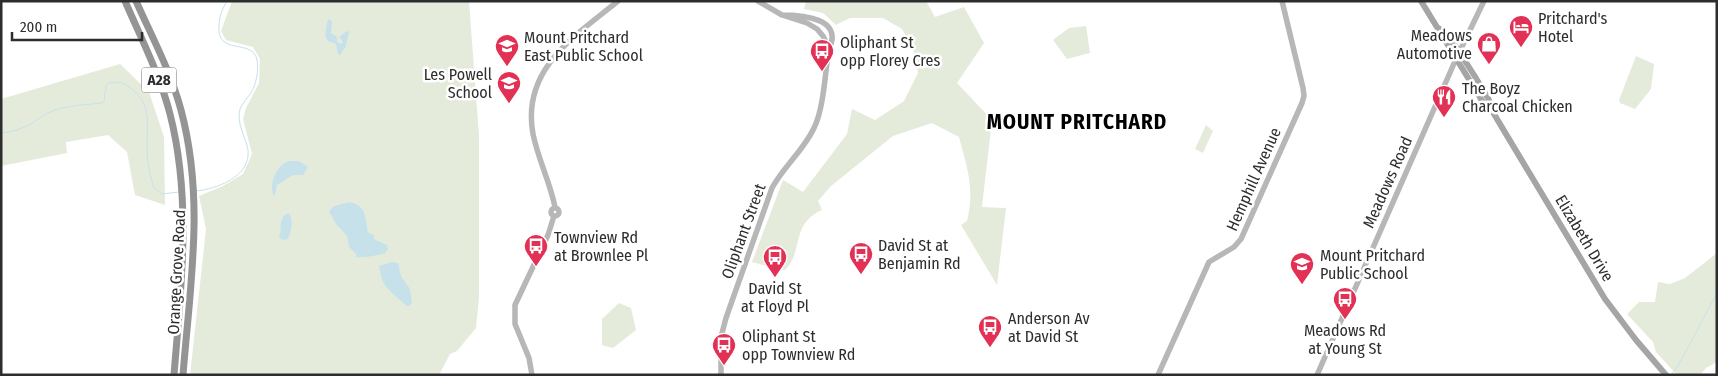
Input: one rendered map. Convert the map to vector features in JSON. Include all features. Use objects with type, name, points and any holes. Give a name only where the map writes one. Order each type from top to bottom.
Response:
[{"type":"highway","name":"Orange Grove Road","points":[[125,1],[165,98],[180,162],[184,207],[183,246],[174,375]]},
{"type":"highway","name":"Orange Grove Road","points":[[136,1],[176,95],[191,161],[195,236],[183,375]]},
{"type":"main road","name":"Elizabeth Drive","points":[[1421,1],[1444,40],[1458,56],[1484,104],[1491,109],[1606,299],[1636,340],[1666,375]]},
{"type":"street","points":[[532,375],[529,358],[515,324],[514,304],[548,235],[554,216],[558,214],[533,133],[532,117],[536,90],[547,65],[556,54],[618,1]]},
{"type":"street","name":"Oliphant Street","points":[[758,1],[782,15],[807,23],[817,29],[823,36],[829,49]]},
{"type":"street","name":"Hemphill Avenue","points":[[1158,375],[1209,262],[1234,247],[1241,239],[1302,103],[1304,96],[1303,88],[1282,1]]},
{"type":"street","name":"Meadows Road","points":[[1317,375],[1484,1]]},
{"type":"street","name":"Oliphant Street","points":[[721,375],[721,337],[726,318],[772,188],[783,170],[809,137],[817,122],[832,41],[831,33],[822,21],[806,16],[782,15]]},
{"type":"green space","points":[[232,1],[469,1],[479,136],[479,297],[476,328],[457,351],[450,354],[439,375],[190,375],[206,229],[199,196],[223,186],[243,174],[252,154],[243,119],[246,108],[259,83],[260,59],[253,47],[226,40],[221,31]]},
{"type":"green space","points":[[806,1],[926,1],[935,17],[964,7],[984,43],[957,83],[992,120],[982,207],[1006,208],[997,285],[961,225],[967,221],[970,188],[959,137],[932,123],[893,136],[831,186],[818,201],[822,210],[812,216],[801,230],[791,263],[785,270],[752,262],[783,180],[803,192],[847,134],[852,109],[875,120],[904,101],[918,73],[913,49],[902,29],[883,18],[850,18],[836,25],[823,13],[804,9]]},
{"type":"green space","points":[[1086,26],[1090,53],[1067,59],[1053,40],[1069,28]]},
{"type":"green space","points":[[1636,56],[1654,64],[1651,89],[1635,109],[1620,103],[1619,100]]},
{"type":"green space","points":[[120,64],[149,92],[164,137],[165,205],[135,195],[127,152],[108,135],[66,142],[67,153],[1,166],[1,99]]},
{"type":"green space","points":[[1206,125],[1213,131],[1203,153],[1195,149]]},
{"type":"green space","points":[[1717,253],[1717,362],[1706,368],[1700,375],[1677,375],[1656,352],[1653,342],[1627,314],[1639,302],[1655,302],[1658,282],[1670,284],[1685,278]]},
{"type":"green space","points":[[619,303],[631,308],[636,330],[613,348],[602,345],[602,319]]},
{"type":"water","points":[[329,19],[332,22],[331,33],[337,37],[337,41],[340,44],[343,42],[339,37],[347,31],[349,32],[346,46],[340,55],[338,54],[336,44],[328,41],[325,36]]},
{"type":"water","points":[[289,161],[299,161],[308,167],[303,175],[293,175],[277,185],[275,195],[273,195],[272,185],[275,175],[281,166]]},
{"type":"water","points":[[349,202],[362,209],[368,232],[374,236],[374,239],[387,245],[388,249],[385,253],[356,257],[356,254],[349,247],[347,236],[336,224],[329,211],[334,206]]},
{"type":"water","points":[[289,213],[292,222],[291,230],[288,239],[283,240],[279,237],[282,220]]},
{"type":"water","points":[[392,262],[398,263],[401,276],[410,289],[412,303],[409,306],[387,288],[383,282],[379,266]]},
{"type":"waterway","points":[[196,191],[213,188],[231,180],[244,168],[247,159],[248,150],[240,125],[239,115],[241,107],[254,86],[258,64],[254,53],[229,44],[220,36],[220,16],[227,1]]},
{"type":"waterway","points":[[1,133],[24,127],[55,110],[102,103],[106,86],[109,83],[121,82],[139,95],[146,111],[148,159],[154,188],[162,194],[179,192]]},
{"type":"waterway","points":[[1671,375],[1678,366],[1717,293]]},
{"type":"place","name":"Pritchard's Hotel","points":[[1521,48]]},
{"type":"place","name":"Meadows Automotive","points":[[1489,65]]},
{"type":"place","name":"Mount Pritchard East Public School","points":[[507,67]]},
{"type":"place","name":"Oliphant St opp Florey Cres","points":[[822,72]]},
{"type":"place","name":"Les Powell School","points":[[509,104]]},
{"type":"place","name":"The Boyz Charcoal Chicken","points":[[1444,118]]},
{"type":"place","name":"Townview Rd at Brownlee Pl","points":[[536,267]]},
{"type":"place","name":"David St at Benjamin Rd","points":[[861,275]]},
{"type":"place","name":"David St at Floyd Pl","points":[[775,278]]},
{"type":"place","name":"Mount Pritchard Public School","points":[[1302,285]]},
{"type":"place","name":"Meadows Rd at Young St","points":[[1345,320]]},
{"type":"place","name":"Anderson Av at David St","points":[[990,348]]},
{"type":"place","name":"Oliphant St opp Townview Rd","points":[[724,366]]},
{"type":"district","name":"MOUNT PRITCHARD","points":[[1077,122]]}]
